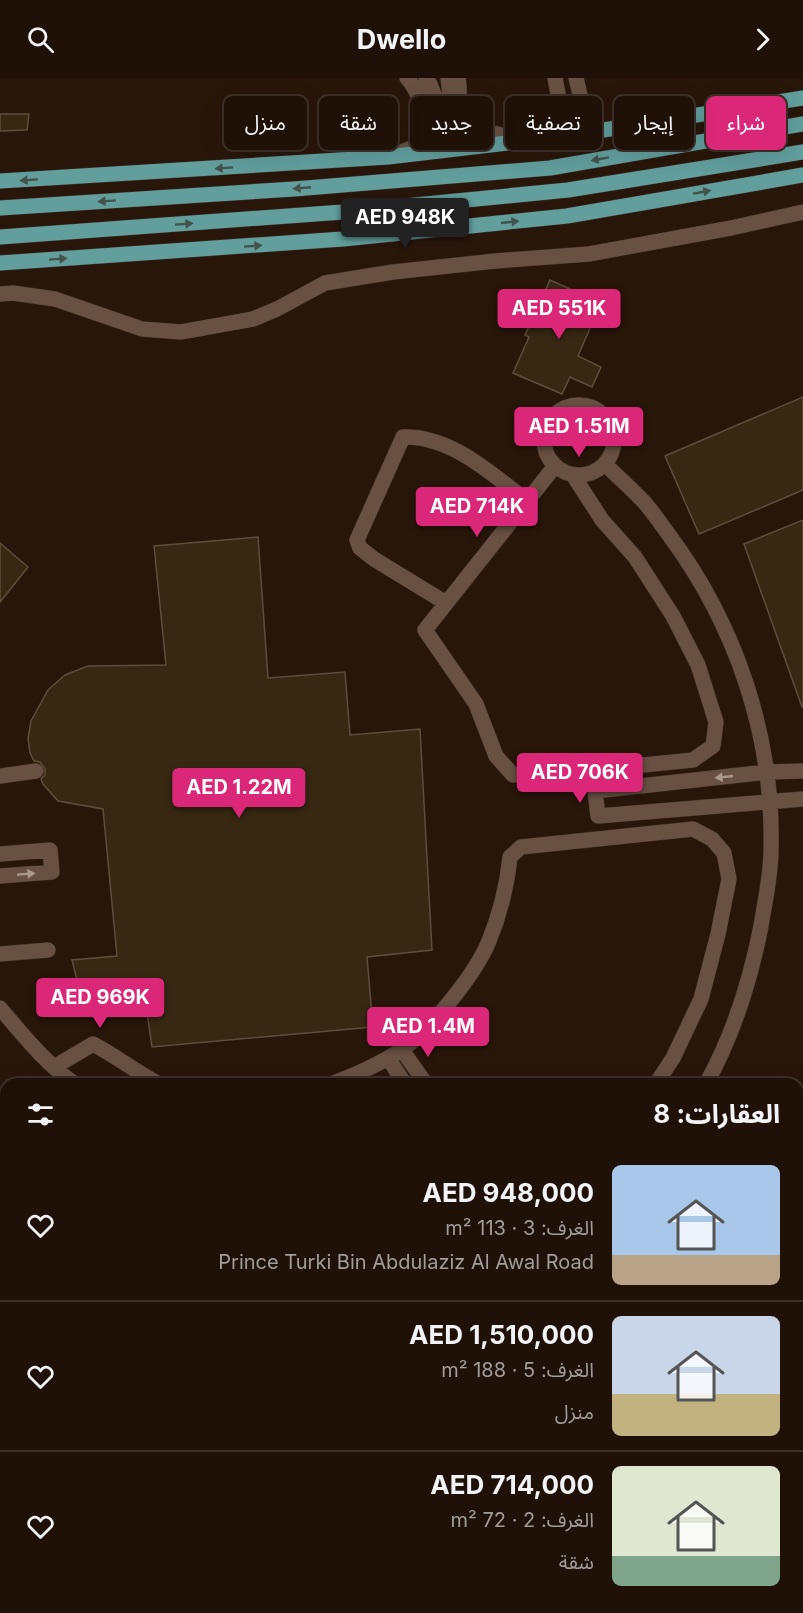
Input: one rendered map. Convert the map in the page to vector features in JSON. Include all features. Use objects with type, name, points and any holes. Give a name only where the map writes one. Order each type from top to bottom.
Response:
[{"type":"main road","points":[[602,130],[803,98]]},
{"type":"main road","points":[[0,208],[282,190],[550,168],[803,124]]},
{"type":"main road","points":[[0,182],[388,157],[505,143]]},
{"type":"main road","points":[[0,237],[343,212],[568,190],[803,152]]},
{"type":"main road","points":[[0,263],[343,239],[567,216],[803,175]]},
{"type":"street","points":[[407,78],[414,85],[417,96]]},
{"type":"street","points":[[427,78],[428,96]]},
{"type":"street","points":[[427,78],[435,97],[440,101],[446,99],[450,94],[448,78]]},
{"type":"street","points":[[458,78],[461,114],[465,121],[474,128],[505,135]]},
{"type":"street","points":[[555,78],[558,96]]},
{"type":"street","points":[[576,78],[580,96]]},
{"type":"street","points":[[388,157],[410,147]]},
{"type":"street","points":[[0,294],[13,293],[55,299],[142,329],[181,332],[253,319],[325,283],[393,272],[483,262],[589,254],[803,212]]},
{"type":"street","points":[[579,404],[591,406],[601,412],[609,420],[614,431],[614,443],[605,464],[585,475],[573,475],[555,466],[547,454],[544,443],[549,421],[567,406],[579,404]]},
{"type":"street","points":[[446,603],[374,559],[360,548],[357,540],[403,437],[417,436],[450,447],[491,473],[527,501]]},
{"type":"street","points":[[605,464],[645,503],[698,576],[714,606],[748,686],[766,772],[771,850],[767,891],[753,969],[725,1047],[709,1078]]},
{"type":"street","points":[[555,466],[425,630],[476,704],[496,756],[513,775],[693,760],[713,746],[716,722],[698,665],[673,616],[634,557],[602,520],[573,475]]},
{"type":"street","points":[[0,776],[36,771]]},
{"type":"street","points":[[803,771],[766,772],[595,791],[598,816],[803,799]]},
{"type":"street","points":[[346,1078],[373,1067],[402,1050],[436,1019],[468,977],[488,943],[507,884],[510,857],[521,847],[693,829],[712,838],[724,854],[729,879],[701,999],[673,1058],[660,1078]]},
{"type":"street","points":[[0,854],[50,850],[52,872],[0,876]]},
{"type":"street","points":[[0,954],[48,950]]},
{"type":"street","points":[[0,1008],[54,1067],[68,1078]]},
{"type":"street","points":[[54,1067],[93,1044],[111,1053],[139,1078]]},
{"type":"street","points":[[402,1050],[422,1078]]},
{"type":"street","points":[[388,1058],[401,1078]]},
{"type":"building","points":[[0,114],[29,114],[27,130],[0,131]]},
{"type":"building","points":[[550,280],[601,303],[578,356],[601,367],[592,387],[570,377],[562,394],[513,373],[529,337],[525,335]]},
{"type":"building","points":[[803,397],[803,490],[699,534],[665,456]]},
{"type":"building","points":[[803,520],[803,707],[802,707],[744,544]]},
{"type":"building","points":[[258,537],[268,678],[345,672],[350,735],[420,729],[432,950],[367,957],[373,1027],[152,1047],[143,985],[80,993],[72,960],[117,956],[103,809],[58,801],[43,784],[41,779],[45,775],[45,769],[40,762],[34,761],[30,753],[28,738],[31,721],[48,690],[65,675],[88,666],[166,665],[154,546]]},
{"type":"building","points":[[0,543],[28,567],[0,602]]}]
